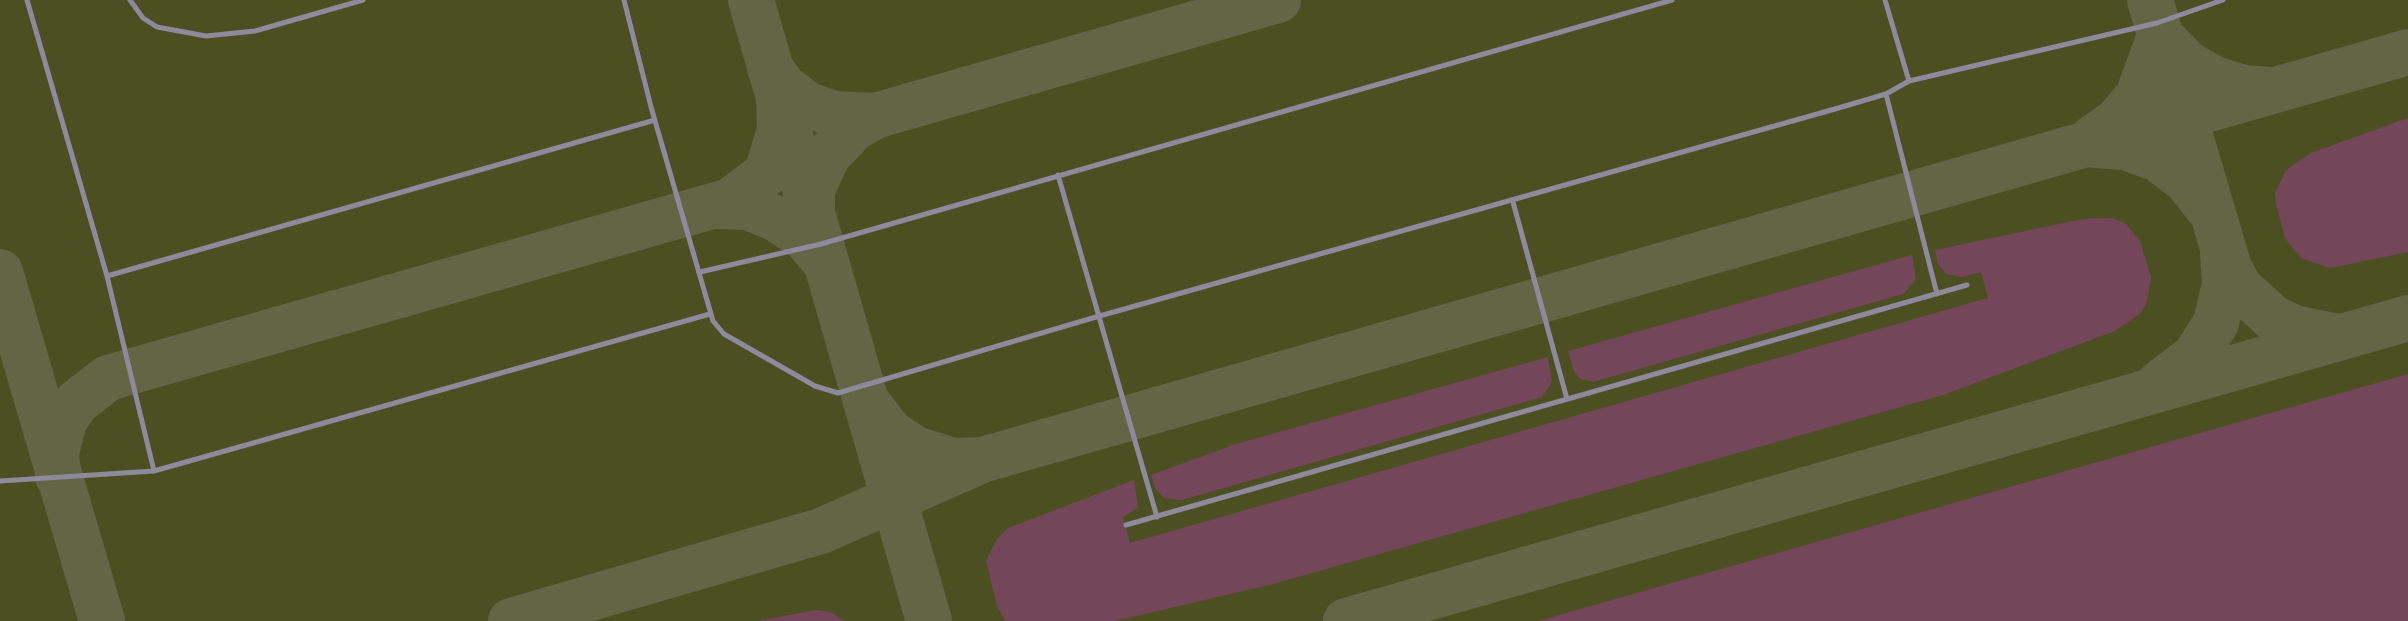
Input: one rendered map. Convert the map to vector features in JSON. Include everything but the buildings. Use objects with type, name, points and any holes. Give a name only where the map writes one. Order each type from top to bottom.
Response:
[{"type":"lane","points":[[27,0],[107,276],[154,471]]},
{"type":"lane","points":[[130,0],[143,18],[157,27],[206,36],[255,31],[363,0]]},
{"type":"lane","points":[[624,0],[710,314],[724,334],[815,386],[838,393],[1096,317],[1513,202],[1886,94],[1909,81],[2157,23],[2223,0]]},
{"type":"lane","points":[[700,272],[821,244],[1672,0]]},
{"type":"lane","points":[[1885,0],[1909,81]]},
{"type":"lane","points":[[1886,94],[1937,294]]},
{"type":"lane","points":[[107,276],[655,120]]},
{"type":"lane","points":[[1058,176],[1096,317],[1157,516]]},
{"type":"lane","points":[[1513,202],[1567,399]]},
{"type":"lane","points":[[1126,524],[1967,285]]},
{"type":"lane","points":[[0,481],[154,471],[710,314]]},
{"type":"shaded area","points":[[0,0],[2408,0],[2408,621],[0,621]]},
{"type":"shaded area","points":[[2408,118],[2408,252],[2330,268],[2301,258],[2285,238],[2276,204],[2275,193],[2286,170],[2311,153]]},
{"type":"shaded area","points":[[2113,218],[2126,224],[2140,241],[2151,277],[2147,302],[2141,313],[2115,331],[1943,395],[1273,584],[1115,621],[1005,621],[997,606],[986,561],[997,539],[1008,528],[1134,480],[1138,508],[1123,517],[1130,543],[1988,298],[1981,272],[1962,277],[1946,274],[1938,264],[1935,250],[2083,219]]},
{"type":"shaded area","points":[[1912,255],[1916,279],[1903,294],[1593,382],[1579,378],[1573,369],[1568,351]]},
{"type":"shaded area","points":[[1548,357],[1552,382],[1542,397],[1182,500],[1164,498],[1155,488],[1151,475],[1236,444]]},
{"type":"shaded area","points":[[2408,374],[2408,621],[1538,621]]},
{"type":"shaded area","points":[[816,610],[830,612],[845,621],[757,621]]},
{"type":"taxiway","points":[[751,0],[929,621]]},
{"type":"taxiway","points":[[812,213],[812,189],[828,155],[854,128],[875,116],[1278,0]]},
{"type":"taxiway","points":[[2150,0],[2229,268],[2240,288],[2273,318],[2294,328],[2338,337]]},
{"type":"taxiway","points":[[2093,138],[2116,122],[2138,96],[2160,36],[2188,64],[2214,79],[2244,88],[2269,90]]},
{"type":"taxiway","points":[[511,621],[821,531],[982,460],[2408,52]]},
{"type":"taxiway","points":[[770,68],[783,86],[808,105],[834,114],[875,116]]},
{"type":"taxiway","points":[[58,477],[56,453],[64,421],[77,402],[108,378],[730,201],[767,173],[780,130],[779,98]]},
{"type":"taxiway","points":[[2095,145],[2125,147],[2158,159],[2187,181],[2207,207]]},
{"type":"taxiway","points":[[716,206],[748,207],[777,219],[804,237],[826,263]]},
{"type":"taxiway","points":[[2160,383],[2195,356],[2216,323],[2225,284],[2223,253]]},
{"type":"taxiway","points":[[0,272],[102,621]]},
{"type":"taxiway","points":[[1346,621],[2408,318]]},
{"type":"taxiway","points":[[869,405],[891,433],[915,449],[954,461],[982,460]]}]
